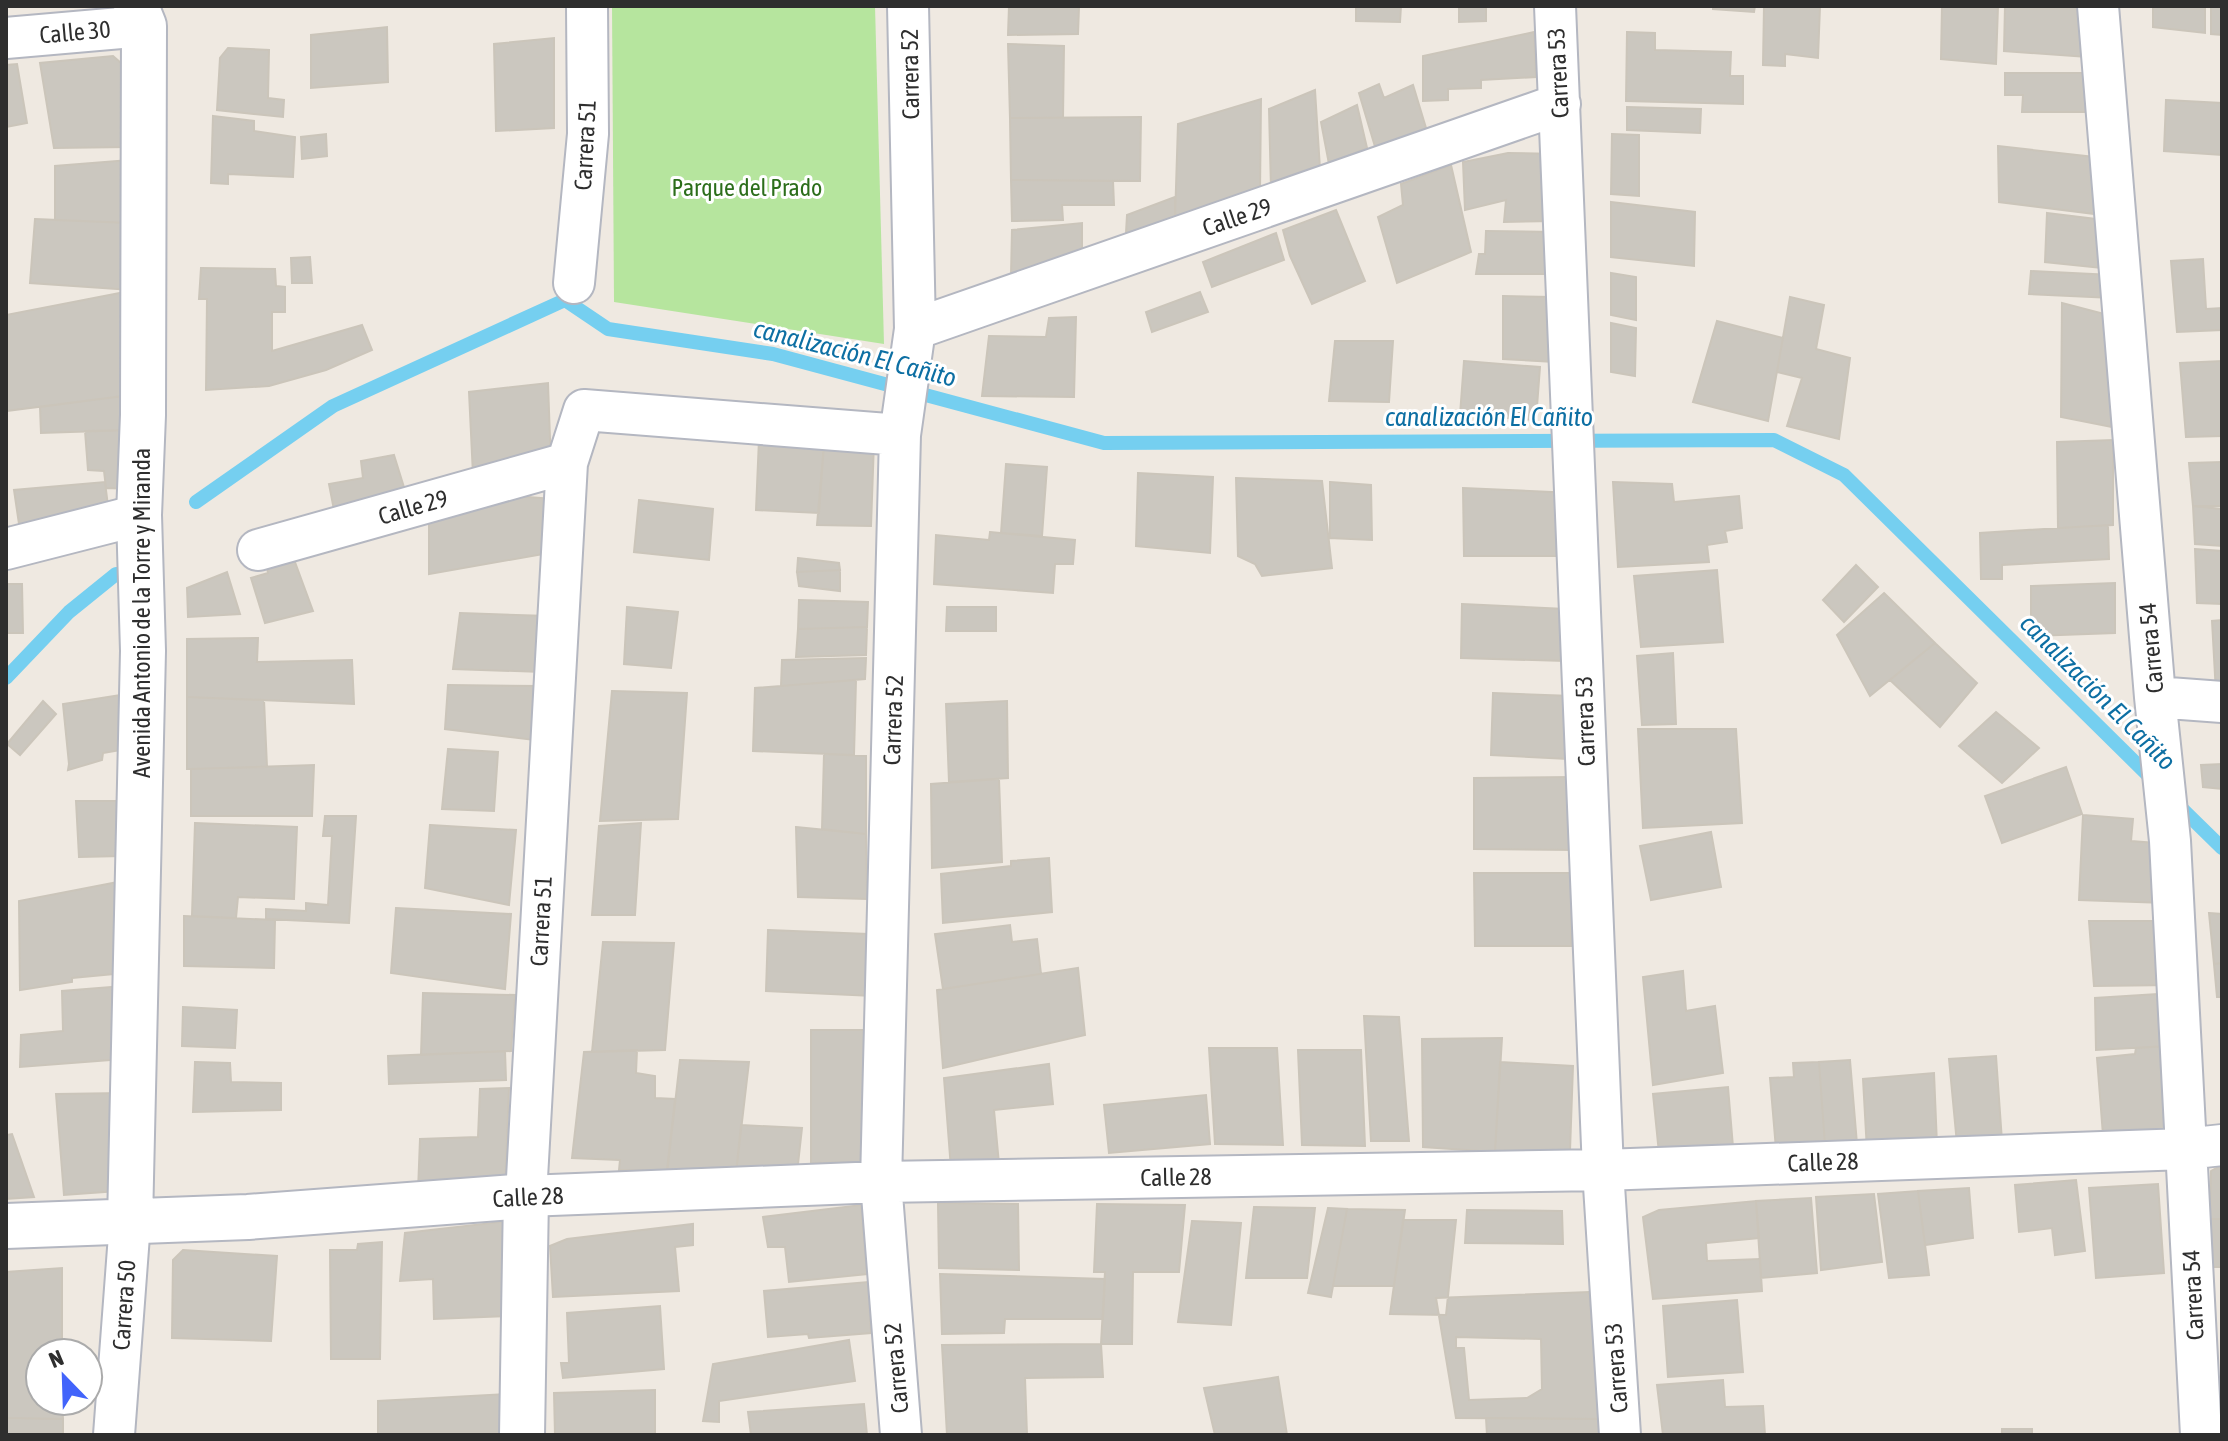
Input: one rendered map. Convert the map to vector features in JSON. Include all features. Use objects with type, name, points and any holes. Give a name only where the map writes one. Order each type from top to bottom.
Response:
[{"type":"main road","name":"Avenida Antonio de la Torre y Miranda","points":[[130,1222],[143,651],[139,527],[143,399],[140,16]]},
{"type":"main road","name":"Calle 28","points":[[6,1226],[248,1217],[526,1196]]},
{"type":"main road","name":"Carrera 51","points":[[522,1435],[526,1196]]},
{"type":"street","name":"Carrera 51","points":[[574,283],[588,134],[587,6]]},
{"type":"street","name":"Carrera 52","points":[[901,1435],[881,1182],[902,421],[913,347],[908,6]]},
{"type":"street","name":"Carrera 53","points":[[1555,6],[1603,1170],[1620,1435]]},
{"type":"street","name":"Carrera 54","points":[[2098,6],[2160,761],[2203,1147],[2201,1435]]},
{"type":"street","name":"Calle 30","points":[[6,38],[140,16]]},
{"type":"street","name":"Calle 29","points":[[913,347],[1560,104]]},
{"type":"street","name":"Carrera 51","points":[[526,1196],[567,463],[584,410],[902,421]]},
{"type":"street","name":"Calle 29","points":[[258,550],[567,463]]},
{"type":"street","points":[[6,549],[139,527]]},
{"type":"street","points":[[2155,697],[2222,702]]},
{"type":"street","name":"Calle 28","points":[[526,1196],[881,1182],[1603,1170],[2203,1147]]},
{"type":"street","name":"Carrera 50","points":[[114,1435],[130,1222]]},
{"type":"green space","name":"Parque del Prado","points":[[612,6],[875,6],[884,344],[614,302]]},
{"type":"building","points":[[1009,6],[1079,7],[1078,34],[1008,35]]},
{"type":"building","points":[[1356,6],[1401,6],[1400,22],[1356,21]]},
{"type":"building","points":[[1459,6],[1486,6],[1486,21],[1459,22]]},
{"type":"building","points":[[1713,6],[1755,6],[1754,12],[1713,9]]},
{"type":"building","points":[[1764,6],[1820,6],[1818,58],[1785,54],[1785,66],[1763,65]]},
{"type":"building","points":[[1942,6],[1998,6],[1996,64],[1941,59]]},
{"type":"building","points":[[2005,6],[2088,6],[2087,57],[2004,51]]},
{"type":"building","points":[[2153,6],[2205,6],[2205,33],[2153,27]]},
{"type":"building","points":[[2211,6],[2222,6],[2222,35],[2211,34]]},
{"type":"building","points":[[387,27],[388,82],[311,88],[311,35]]},
{"type":"building","points":[[1534,32],[1536,77],[1481,80],[1481,88],[1448,89],[1448,100],[1423,101],[1423,56]]},
{"type":"building","points":[[1627,32],[1655,33],[1655,50],[1731,52],[1730,76],[1743,76],[1743,104],[1626,101]]},
{"type":"building","points":[[554,38],[554,128],[496,131],[494,44]]},
{"type":"building","points":[[1008,44],[1064,46],[1063,118],[1010,118]]},
{"type":"building","points":[[228,48],[269,50],[268,98],[284,100],[283,117],[217,110],[220,58]]},
{"type":"building","points":[[113,56],[121,63],[128,147],[54,148],[40,63]]},
{"type":"building","points":[[17,64],[27,123],[6,127],[6,65]]},
{"type":"building","points":[[2005,73],[2095,73],[2095,112],[2022,112],[2023,95],[2005,95]]},
{"type":"building","points":[[1379,84],[1384,98],[1413,85],[1426,128],[1376,150],[1359,93]]},
{"type":"building","points":[[1315,90],[1320,169],[1271,189],[1269,109]]},
{"type":"building","points":[[1261,99],[1260,193],[1175,219],[1178,124]]},
{"type":"building","points":[[2166,100],[2222,103],[2222,155],[2164,151]]},
{"type":"building","points":[[1357,105],[1367,148],[1329,164],[1321,122]]},
{"type":"building","points":[[1627,107],[1701,109],[1700,133],[1627,130]]},
{"type":"building","points":[[213,116],[254,121],[254,131],[295,137],[293,177],[228,174],[228,184],[211,183]]},
{"type":"building","points":[[1141,117],[1140,181],[1011,180],[1010,118]]},
{"type":"building","points":[[326,134],[327,156],[302,159],[301,137]]},
{"type":"building","points":[[1612,134],[1639,135],[1639,196],[1611,194]]},
{"type":"building","points":[[1998,146],[2103,158],[2103,215],[1999,202]]},
{"type":"building","points":[[1508,153],[1559,154],[1556,221],[1504,222],[1506,200],[1465,210],[1463,162]]},
{"type":"building","points":[[129,160],[129,223],[55,220],[55,166]]},
{"type":"building","points":[[1451,165],[1471,252],[1397,283],[1378,217],[1403,205],[1401,184]]},
{"type":"building","points":[[1011,180],[1113,181],[1114,205],[1062,205],[1063,220],[1012,221]]},
{"type":"building","points":[[1175,197],[1175,219],[1125,251],[1127,215]]},
{"type":"building","points":[[1611,202],[1695,212],[1694,266],[1611,257]]},
{"type":"building","points":[[1336,210],[1365,281],[1312,304],[1290,256],[1283,230]]},
{"type":"building","points":[[2047,213],[2112,221],[2111,269],[2045,262]]},
{"type":"building","points":[[35,219],[129,223],[131,290],[30,283]]},
{"type":"building","points":[[1082,223],[1082,256],[1011,275],[1012,230]]},
{"type":"building","points":[[1486,231],[1555,232],[1553,274],[1476,274],[1479,254],[1485,254]]},
{"type":"building","points":[[1276,233],[1284,260],[1212,287],[1203,262]]},
{"type":"building","points":[[310,257],[312,283],[292,283],[291,258]]},
{"type":"building","points":[[2203,259],[2206,309],[2222,308],[2222,330],[2177,332],[2171,261]]},
{"type":"building","points":[[201,268],[275,269],[276,286],[285,287],[285,312],[272,312],[272,351],[362,325],[372,350],[326,370],[269,386],[206,390],[207,299],[199,299]]},
{"type":"building","points":[[2031,271],[2112,275],[2112,298],[2029,294]]},
{"type":"building","points":[[1611,273],[1636,277],[1636,320],[1611,315]]},
{"type":"building","points":[[130,291],[131,395],[6,411],[6,315]]},
{"type":"building","points":[[1200,292],[1208,312],[1152,332],[1146,312]]},
{"type":"building","points":[[1503,296],[1553,297],[1554,362],[1503,359]]},
{"type":"building","points":[[1790,297],[1824,305],[1816,349],[1850,358],[1839,439],[1787,426],[1802,378],[1777,372]]},
{"type":"building","points":[[2062,303],[2112,316],[2112,427],[2061,417]]},
{"type":"building","points":[[1076,317],[1074,397],[982,396],[989,336],[1046,337],[1049,318]]},
{"type":"building","points":[[1717,321],[1783,338],[1768,421],[1693,402]]},
{"type":"building","points":[[1611,323],[1636,328],[1635,376],[1611,372]]},
{"type":"building","points":[[1335,341],[1393,341],[1389,402],[1329,401]]},
{"type":"building","points":[[1464,361],[1540,367],[1536,420],[1460,415]]},
{"type":"building","points":[[2222,361],[2222,436],[2186,437],[2180,363]]},
{"type":"building","points":[[548,383],[551,467],[473,475],[469,392]]},
{"type":"building","points":[[131,395],[130,430],[41,433],[40,407]]},
{"type":"building","points":[[130,430],[132,489],[106,488],[104,471],[88,470],[85,431]]},
{"type":"building","points":[[759,439],[824,444],[819,513],[756,510]]},
{"type":"building","points":[[2113,440],[2113,525],[2058,528],[2057,442]]},
{"type":"building","points":[[874,442],[871,526],[817,525],[824,444]]},
{"type":"building","points":[[394,455],[407,497],[334,510],[329,484],[363,478],[361,461]]},
{"type":"building","points":[[2222,462],[2222,506],[2193,506],[2189,463]]},
{"type":"building","points":[[1006,464],[1047,467],[1042,536],[1001,533]]},
{"type":"building","points":[[1138,473],[1213,477],[1210,553],[1136,546]]},
{"type":"building","points":[[1236,478],[1322,481],[1332,568],[1262,576],[1255,564],[1238,556]]},
{"type":"building","points":[[105,482],[109,514],[19,524],[14,490]]},
{"type":"building","points":[[1330,482],[1371,485],[1372,540],[1330,538]]},
{"type":"building","points":[[1613,482],[1672,484],[1674,502],[1739,496],[1742,528],[1725,531],[1727,542],[1707,545],[1709,562],[1618,567]]},
{"type":"building","points":[[1463,488],[1573,493],[1575,556],[1464,556]]},
{"type":"building","points":[[515,496],[553,499],[555,552],[429,574],[429,517]]},
{"type":"building","points":[[639,500],[713,509],[709,560],[634,552]]},
{"type":"building","points":[[2193,506],[2222,509],[2222,546],[2195,544]]},
{"type":"building","points":[[2108,525],[2109,559],[2002,565],[2002,579],[1981,579],[1980,533]]},
{"type":"building","points":[[990,532],[1075,540],[1073,564],[1055,564],[1053,593],[934,584],[936,535],[989,540]]},
{"type":"building","points":[[2195,549],[2222,551],[2222,604],[2197,603]]},
{"type":"building","points":[[292,554],[313,611],[265,623],[251,578],[268,573],[266,562]]},
{"type":"building","points":[[798,558],[839,563],[840,570],[797,572]]},
{"type":"building","points":[[1856,565],[1878,587],[1844,622],[1823,600]]},
{"type":"building","points":[[840,570],[840,591],[799,586],[797,572]]},
{"type":"building","points":[[1717,570],[1723,642],[1641,647],[1634,576]]},
{"type":"building","points":[[227,572],[240,614],[188,617],[187,588]]},
{"type":"building","points":[[2115,583],[2115,633],[2031,636],[2031,586]]},
{"type":"building","points":[[6,584],[22,584],[23,633],[6,633]]},
{"type":"building","points":[[1884,593],[1935,643],[1870,696],[1837,635]]},
{"type":"building","points":[[799,600],[868,602],[867,627],[798,629]]},
{"type":"building","points":[[1462,604],[1565,609],[1565,661],[1461,658]]},
{"type":"building","points":[[627,607],[678,612],[671,668],[624,664]]},
{"type":"building","points":[[947,607],[996,607],[996,631],[946,631]]},
{"type":"building","points":[[460,613],[548,616],[542,672],[453,669]]},
{"type":"building","points":[[2222,620],[2222,692],[2216,693],[2212,621]]},
{"type":"building","points":[[867,627],[866,655],[796,657],[798,629]]},
{"type":"building","points":[[258,638],[257,662],[352,660],[354,704],[187,697],[187,639]]},
{"type":"building","points":[[1935,643],[1977,683],[1940,727],[1890,680]]},
{"type":"building","points":[[1673,653],[1676,724],[1642,725],[1637,656]]},
{"type":"building","points":[[866,658],[865,679],[781,686],[782,660]]},
{"type":"building","points":[[856,680],[854,755],[753,751],[755,688]]},
{"type":"building","points":[[448,685],[539,686],[534,740],[445,729]]},
{"type":"building","points":[[612,691],[687,693],[678,819],[600,821]]},
{"type":"building","points":[[1493,693],[1572,696],[1568,759],[1491,755]]},
{"type":"building","points":[[121,695],[121,750],[103,753],[102,760],[68,770],[63,704]]},
{"type":"building","points":[[187,697],[264,700],[267,767],[187,769]]},
{"type":"building","points":[[43,701],[56,714],[20,755],[7,744]]},
{"type":"building","points":[[1007,701],[1008,778],[949,782],[946,704]]},
{"type":"building","points":[[1996,712],[2039,748],[2002,783],[1959,746]]},
{"type":"building","points":[[1638,729],[1736,729],[1742,823],[1643,828]]},
{"type":"building","points":[[448,749],[498,752],[494,811],[442,809]]},
{"type":"building","points":[[824,754],[866,756],[866,834],[822,829]]},
{"type":"building","points":[[2222,764],[2222,789],[2203,787],[2201,765]]},
{"type":"building","points":[[314,765],[312,816],[191,816],[191,769]]},
{"type":"building","points":[[2066,767],[2082,814],[2002,843],[1985,796]]},
{"type":"building","points":[[1573,777],[1574,850],[1474,849],[1474,778]]},
{"type":"building","points":[[999,779],[1002,862],[932,868],[931,784]]},
{"type":"building","points":[[76,801],[122,801],[122,856],[79,857]]},
{"type":"building","points":[[2083,815],[2133,819],[2131,841],[2169,844],[2165,903],[2079,900]]},
{"type":"building","points":[[325,816],[356,816],[349,923],[266,919],[266,909],[306,911],[306,903],[328,905],[332,836],[323,836]]},
{"type":"building","points":[[195,823],[297,827],[294,899],[238,897],[236,918],[192,916]]},
{"type":"building","points":[[641,823],[635,915],[592,915],[599,826]]},
{"type":"building","points":[[430,825],[516,830],[509,905],[425,888]]},
{"type":"building","points":[[796,827],[866,834],[867,899],[798,897]]},
{"type":"building","points":[[1711,832],[1721,887],[1651,900],[1640,846]]},
{"type":"building","points":[[1049,858],[1052,912],[943,923],[941,874],[1011,866],[1011,861]]},
{"type":"building","points":[[1474,873],[1571,873],[1571,946],[1475,946]]},
{"type":"building","points":[[123,881],[124,973],[72,978],[72,982],[20,990],[19,901]]},
{"type":"building","points":[[396,908],[511,914],[505,989],[391,973]]},
{"type":"building","points":[[2209,913],[2222,914],[2222,963],[2214,964]]},
{"type":"building","points":[[184,916],[275,920],[274,968],[184,966]]},
{"type":"building","points":[[2089,921],[2166,921],[2172,985],[2094,986]]},
{"type":"building","points":[[1010,925],[1012,942],[1037,939],[1041,974],[943,989],[935,934]]},
{"type":"building","points":[[768,930],[868,934],[873,996],[766,991]]},
{"type":"building","points":[[603,942],[674,943],[665,1050],[592,1052]]},
{"type":"building","points":[[2222,963],[2222,997],[2217,997],[2214,964]]},
{"type":"building","points":[[1078,968],[1085,1035],[943,1068],[937,990]]},
{"type":"building","points":[[1683,971],[1686,1011],[1715,1006],[1723,1073],[1653,1085],[1643,977]]},
{"type":"building","points":[[123,986],[123,1059],[20,1067],[21,1035],[63,1031],[62,991]]},
{"type":"building","points":[[423,993],[515,995],[511,1051],[421,1055]]},
{"type":"building","points":[[2173,993],[2168,1046],[2096,1050],[2095,998]]},
{"type":"building","points":[[183,1007],[237,1010],[235,1048],[182,1046]]},
{"type":"building","points":[[1364,1016],[1399,1017],[1409,1141],[1371,1141]]},
{"type":"building","points":[[811,1030],[867,1030],[869,1162],[811,1163]]},
{"type":"building","points":[[1502,1038],[1495,1152],[1423,1147],[1422,1039]]},
{"type":"building","points":[[2168,1046],[2177,1130],[2103,1135],[2097,1058],[2135,1054],[2136,1048]]},
{"type":"building","points":[[1209,1048],[1277,1048],[1283,1145],[1215,1144]]},
{"type":"building","points":[[637,1050],[636,1073],[655,1076],[655,1098],[675,1099],[667,1170],[619,1170],[620,1160],[572,1158],[584,1052]]},
{"type":"building","points":[[1298,1050],[1361,1050],[1365,1146],[1302,1145]]},
{"type":"building","points":[[505,1051],[506,1080],[389,1084],[388,1056]]},
{"type":"building","points":[[1996,1056],[2002,1141],[1957,1144],[1949,1059]]},
{"type":"building","points":[[680,1060],[749,1062],[736,1173],[667,1174]]},
{"type":"building","points":[[1850,1060],[1857,1144],[1825,1146],[1819,1062]]},
{"type":"building","points":[[195,1062],[230,1063],[231,1082],[281,1083],[281,1110],[193,1112]]},
{"type":"building","points":[[1500,1062],[1573,1066],[1570,1151],[1495,1152]]},
{"type":"building","points":[[1819,1062],[1825,1146],[1776,1149],[1770,1078],[1794,1077],[1793,1063]]},
{"type":"building","points":[[1049,1064],[1053,1104],[994,1110],[999,1164],[951,1169],[944,1078]]},
{"type":"building","points":[[1934,1073],[1937,1145],[1867,1151],[1863,1079]]},
{"type":"building","points":[[1728,1087],[1734,1159],[1660,1163],[1653,1094]]},
{"type":"building","points":[[509,1088],[505,1187],[418,1191],[420,1139],[478,1137],[480,1089]]},
{"type":"building","points":[[124,1093],[118,1191],[64,1195],[56,1094]]},
{"type":"building","points":[[1206,1095],[1210,1144],[1109,1153],[1104,1105]]},
{"type":"building","points":[[741,1125],[802,1128],[797,1173],[736,1173]]},
{"type":"building","points":[[12,1134],[34,1197],[6,1199],[6,1135]]},
{"type":"building","points":[[2220,1166],[2222,1219],[2210,1219],[2211,1171]]},
{"type":"building","points":[[2076,1180],[2085,1251],[2055,1255],[2052,1228],[2019,1232],[2015,1185]]},
{"type":"building","points":[[2158,1184],[2164,1273],[2096,1278],[2089,1188]]},
{"type":"building","points":[[1969,1188],[1973,1238],[1925,1245],[1918,1191]]},
{"type":"building","points":[[1918,1191],[1929,1275],[1889,1278],[1878,1194]]},
{"type":"building","points":[[1874,1194],[1882,1262],[1821,1270],[1816,1197]]},
{"type":"building","points":[[1811,1198],[1817,1273],[1761,1278],[1756,1201]]},
{"type":"building","points":[[1756,1201],[1759,1238],[1706,1243],[1707,1261],[1760,1259],[1762,1291],[1653,1299],[1643,1217],[1659,1210]]},
{"type":"building","points":[[938,1203],[1018,1204],[1019,1270],[939,1268]]},
{"type":"building","points":[[1097,1204],[1185,1205],[1179,1272],[1133,1272],[1132,1344],[1101,1344],[1105,1272],[1094,1272]]},
{"type":"building","points":[[861,1205],[867,1274],[789,1282],[785,1247],[768,1247],[763,1217]]},
{"type":"building","points":[[1254,1207],[1315,1208],[1307,1278],[1246,1278]]},
{"type":"building","points":[[1328,1208],[1347,1209],[1331,1297],[1308,1293]]},
{"type":"building","points":[[1347,1209],[1405,1210],[1394,1286],[1333,1286]]},
{"type":"building","points":[[1467,1210],[1562,1211],[1563,1244],[1465,1243]]},
{"type":"building","points":[[2210,1219],[2222,1219],[2222,1267],[2213,1267]]},
{"type":"building","points":[[1403,1220],[1456,1220],[1446,1315],[1390,1314]]},
{"type":"building","points":[[509,1221],[508,1316],[434,1319],[433,1279],[400,1281],[405,1233]]},
{"type":"building","points":[[1192,1221],[1241,1223],[1231,1325],[1178,1322]]},
{"type":"building","points":[[693,1224],[693,1245],[675,1247],[679,1291],[553,1297],[550,1246],[567,1239]]},
{"type":"building","points":[[382,1242],[380,1359],[331,1359],[330,1250],[357,1250],[358,1244]]},
{"type":"building","points":[[183,1250],[277,1256],[271,1341],[172,1338],[173,1260]]},
{"type":"building","points":[[62,1268],[62,1337],[24,1337],[24,1417],[63,1419],[6,1418],[6,1272]]},
{"type":"building","points":[[940,1274],[1105,1279],[1103,1319],[1005,1319],[1004,1333],[942,1334]]},
{"type":"building","points":[[868,1282],[871,1333],[809,1338],[808,1334],[768,1337],[764,1291]]},
{"type":"building","points":[[1589,1292],[1602,1419],[1456,1418],[1436,1298]],"holes":[[[1456,1337],[1541,1339],[1542,1389],[1527,1398],[1469,1400],[1464,1348],[1456,1348]]]},
{"type":"building","points":[[1737,1300],[1743,1372],[1668,1377],[1663,1306]]},
{"type":"building","points":[[660,1306],[664,1369],[563,1378],[561,1363],[569,1363],[567,1313]]},
{"type":"building","points":[[849,1340],[855,1381],[719,1401],[719,1422],[703,1421],[713,1364]]},
{"type":"building","points":[[1101,1344],[1103,1377],[1025,1378],[1027,1435],[947,1435],[942,1345]]},
{"type":"building","points":[[1278,1377],[1287,1435],[1215,1435],[1204,1388]]},
{"type":"building","points":[[1723,1380],[1725,1407],[1763,1406],[1765,1435],[1663,1435],[1657,1385]]},
{"type":"building","points":[[655,1390],[655,1435],[555,1435],[554,1393]]},
{"type":"building","points":[[507,1394],[505,1435],[378,1435],[378,1401]]},
{"type":"building","points":[[864,1404],[867,1435],[751,1435],[748,1412]]},
{"type":"building","points":[[6,1418],[63,1419],[63,1435],[6,1435]]},
{"type":"building","points":[[1486,1418],[1602,1419],[1604,1435],[1487,1435]]},
{"type":"building","points":[[2002,1429],[2032,1429],[2032,1435],[2002,1435]]},
{"type":"waterway","name":"canalización El Cañito","points":[[196,502],[333,406],[565,300],[608,329],[773,354],[1104,443],[1774,440],[1844,475],[2156,783]]},
{"type":"waterway","points":[[6,678],[69,612],[116,574]]},
{"type":"waterway","name":"canalización El Cañito","points":[[2174,801],[2222,848]]}]
